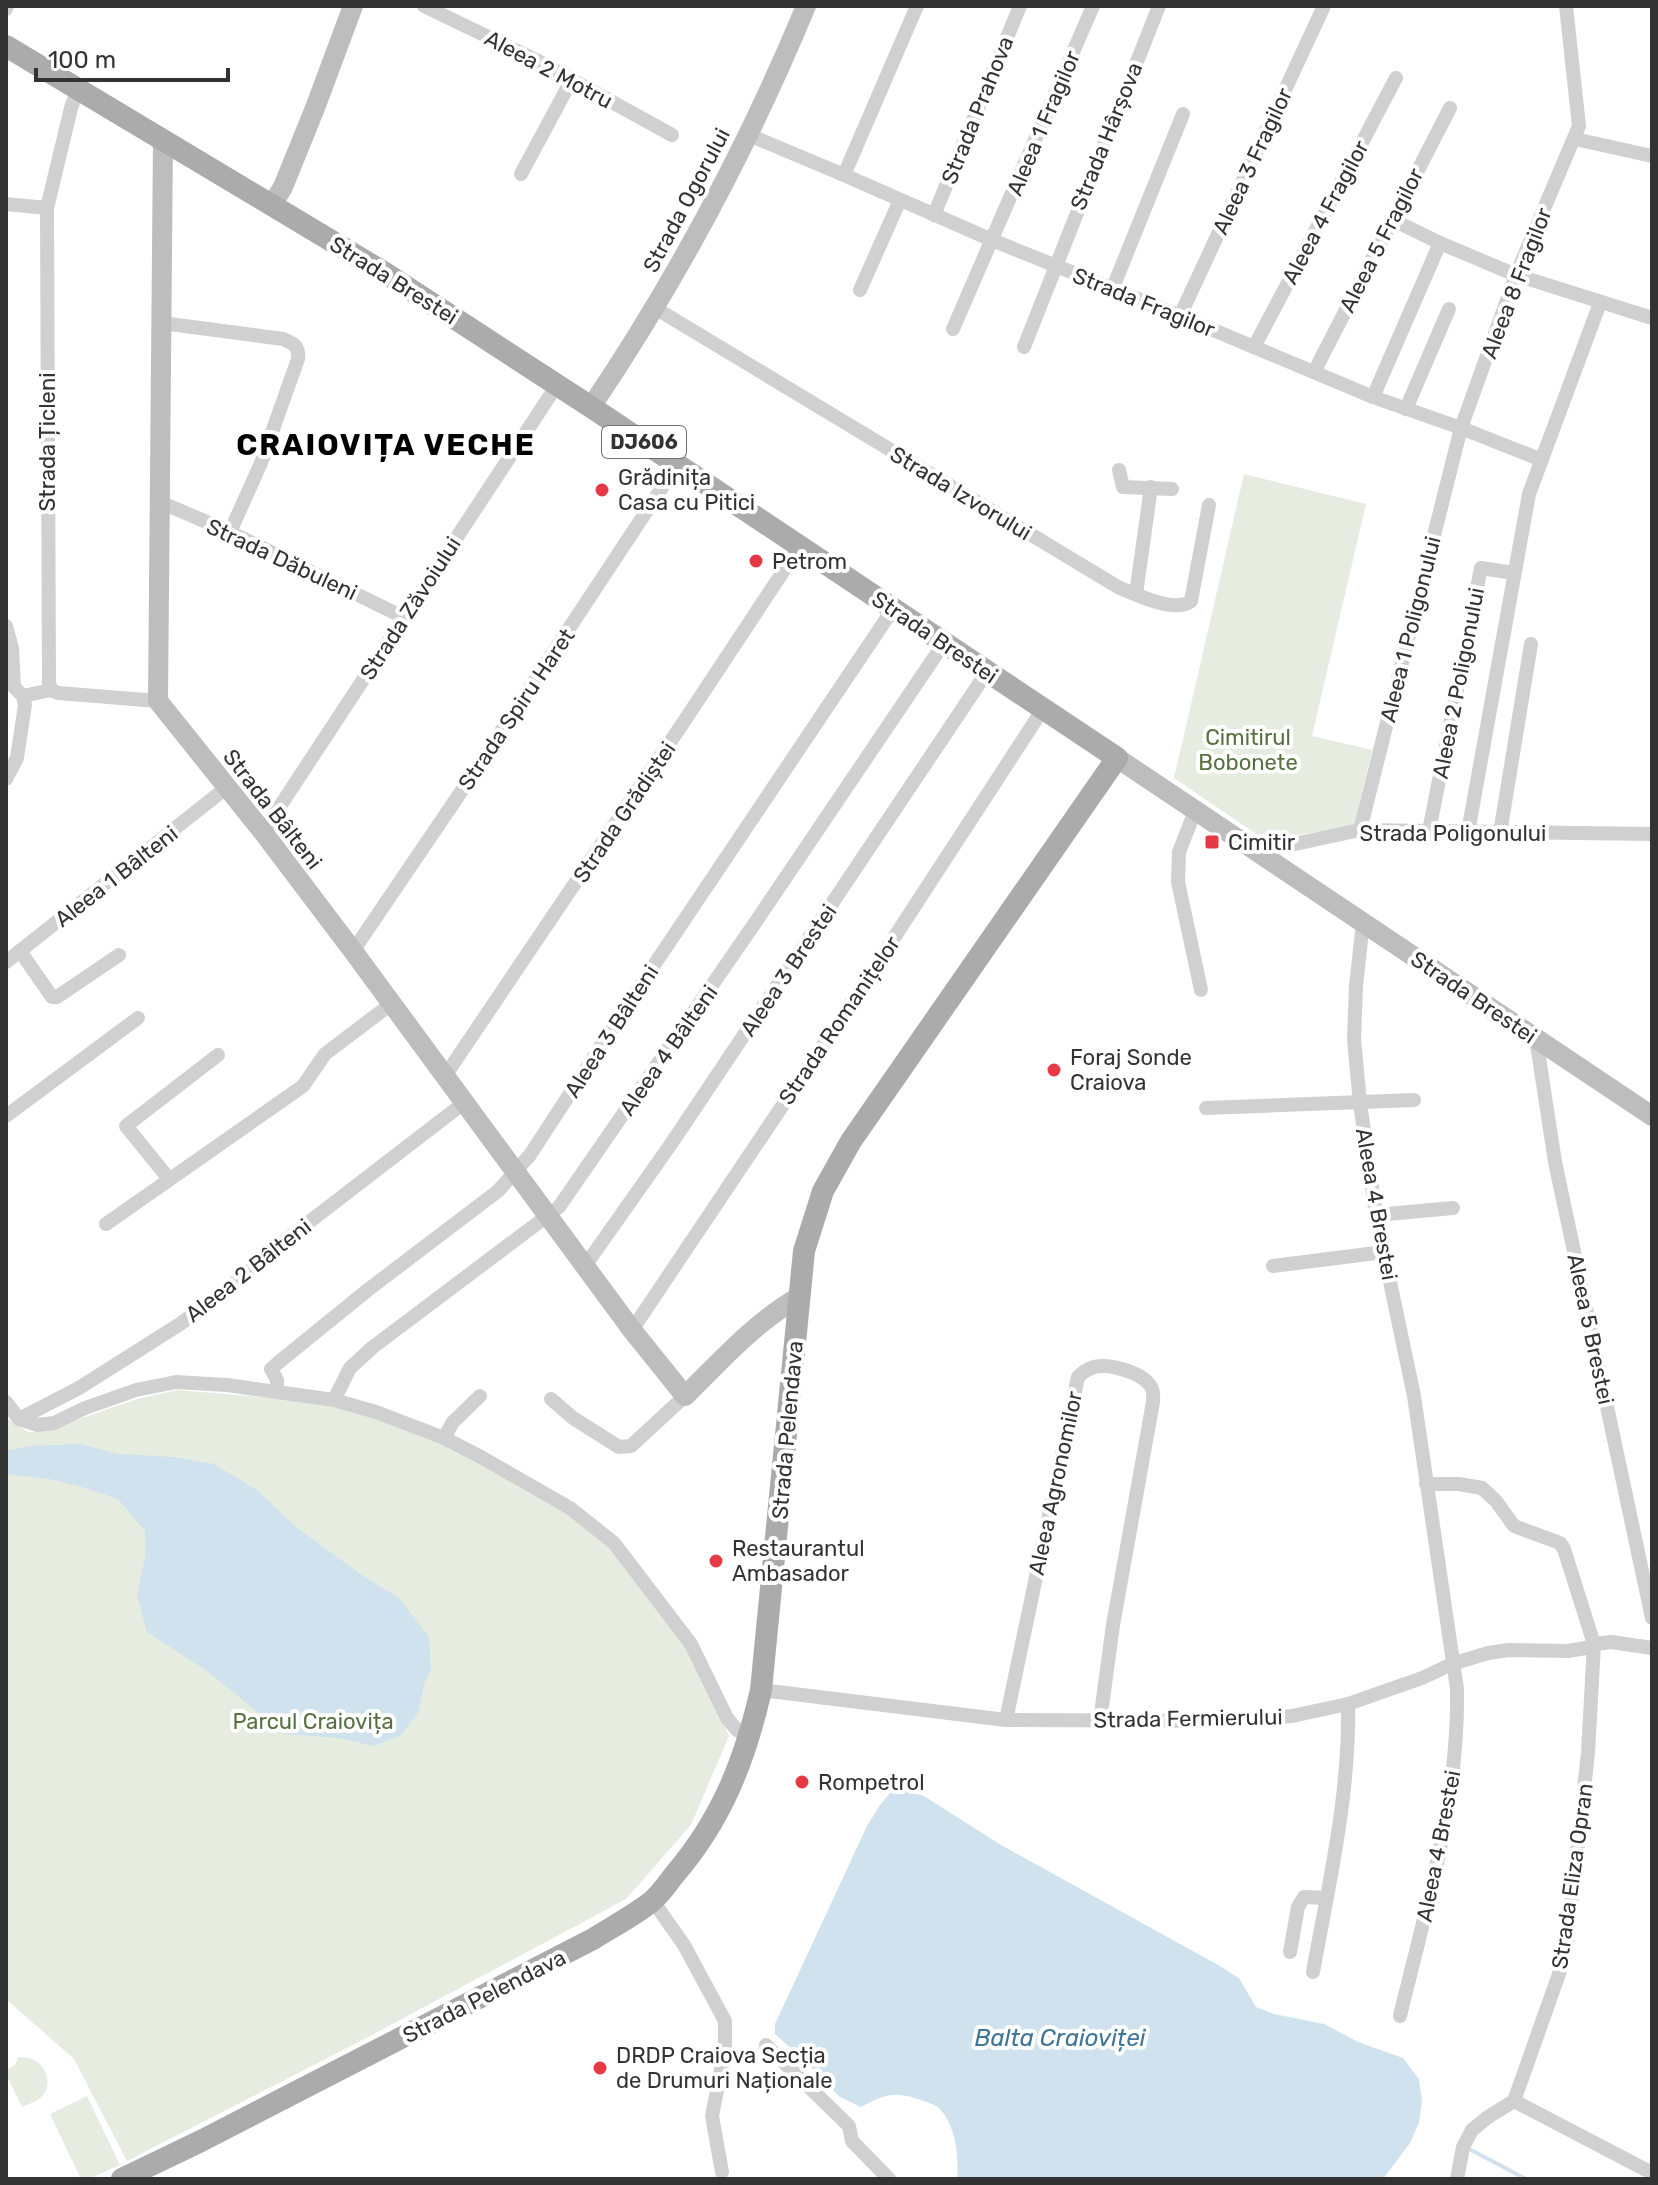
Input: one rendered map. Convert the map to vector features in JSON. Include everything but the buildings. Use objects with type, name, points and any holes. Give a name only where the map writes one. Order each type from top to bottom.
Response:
[{"type":"main road","name":"Strada Brestei","points":[[6,46],[385,273],[1117,758]]},
{"type":"main road","name":"Strada Pelendava","points":[[122,2179],[581,1946],[653,1901],[691,1856],[732,1784],[761,1690],[804,1251],[823,1191],[851,1141],[1117,758]]},
{"type":"street","points":[[272,205],[283,187],[353,6]]},
{"type":"street","name":"Aleea 2 Motru","points":[[424,6],[536,60],[672,135]]},
{"type":"street","name":"Strada Ogorului","points":[[591,407],[655,308],[749,135],[806,6]]},
{"type":"street","points":[[844,175],[917,6]]},
{"type":"street","name":"Strada Prahova","points":[[934,215],[1020,6]]},
{"type":"street","name":"Aleea 1 Fragilor","points":[[953,329],[1093,6]]},
{"type":"street","name":"Strada Hârșova","points":[[1024,347],[1159,6]]},
{"type":"street","name":"Aleea 3 Fragilor","points":[[1180,316],[1324,6]]},
{"type":"street","points":[[1566,6],[1579,126],[1575,139],[1652,156]]},
{"type":"street","name":"Aleea 4 Fragilor","points":[[1254,347],[1396,78]]},
{"type":"street","points":[[521,174],[571,81]]},
{"type":"street","name":"Strada Țicleni","points":[[51,690],[48,639],[47,208],[78,89]]},
{"type":"street","name":"Aleea 5 Fragilor","points":[[1314,372],[1450,108]]},
{"type":"street","points":[[1112,290],[1183,114]]},
{"type":"street","name":"Strada Fragilor","points":[[749,135],[992,240],[1373,397],[1542,460]]},
{"type":"street","name":"Aleea 8 Fragilor","points":[[1461,428],[1516,275],[1575,139]]},
{"type":"street","points":[[23,696],[51,690],[158,701],[163,140]]},
{"type":"street","points":[[860,290],[900,200]]},
{"type":"street","points":[[6,204],[47,208]]},
{"type":"street","points":[[1391,219],[1516,275],[1652,318]]},
{"type":"street","points":[[1373,397],[1440,243]]},
{"type":"street","name":"Aleea 2 Poligonului","points":[[1468,832],[1529,494],[1600,303]]},
{"type":"street","name":"Strada Izvorului","points":[[655,308],[1118,587],[1136,594],[1167,604],[1189,604],[1209,505]]},
{"type":"street","points":[[1406,409],[1449,309]]},
{"type":"street","points":[[162,323],[283,339],[295,344],[299,351],[261,463],[230,532]]},
{"type":"street","name":"Strada Zăvoiului","points":[[263,832],[557,385]]},
{"type":"street","name":"Aleea 1 Poligonului","points":[[1360,830],[1461,428]]},
{"type":"street","name":"Strada Spiru Haret","points":[[353,951],[677,465]]},
{"type":"street","points":[[1119,470],[1123,487],[1172,489]]},
{"type":"street","points":[[1136,594],[1151,487]]},
{"type":"street","name":"Strada Dăbuleni","points":[[160,502],[230,532],[403,617]]},
{"type":"street","name":"Strada Grădiștei","points":[[445,1076],[800,546]]},
{"type":"street","name":"Aleea 2 Poligonului","points":[[1429,831],[1481,568],[1514,573]]},
{"type":"street","name":"Aleea 3 Bâlteni","points":[[277,1391],[277,1380],[271,1369],[369,1289],[498,1191],[530,1155],[893,609]]},
{"type":"street","points":[[6,626],[12,648],[14,687],[23,696],[25,705],[17,758],[6,779]]},
{"type":"street","name":"Aleea 4 Bâlteni","points":[[334,1400],[350,1368],[373,1347],[559,1207],[944,643]]},
{"type":"street","points":[[1500,833],[1531,644]]},
{"type":"street","name":"Aleea 3 Brestei","points":[[585,1266],[671,1144],[987,672]]},
{"type":"street","name":"Strada Bâlteni","points":[[158,701],[263,832],[632,1330],[685,1396]]},
{"type":"street","name":"Strada Romanițelor","points":[[632,1330],[858,993],[1043,709]]},
{"type":"street","name":"Strada Brestei","points":[[1117,758],[1652,1116]]},
{"type":"street","name":"Aleea 1 Bâlteni","points":[[6,962],[226,788]]},
{"type":"street","points":[[1195,811],[1179,852],[1178,882],[1201,990]]},
{"type":"street","name":"Strada Poligonului","points":[[1257,852],[1360,830],[1652,834]]},
{"type":"street","name":"Aleea 4 Brestei","points":[[1363,922],[1354,1039],[1360,1103],[1376,1215],[1414,1396],[1457,1689],[1458,1715],[1453,1778],[1442,1846],[1400,2016]]},
{"type":"street","points":[[20,951],[52,997],[57,997],[119,955]]},
{"type":"street","points":[[106,1224],[303,1086],[325,1054],[391,1004]]},
{"type":"street","points":[[6,1116],[138,1018]]},
{"type":"street","name":"Aleea 5 Brestei","points":[[1536,1038],[1555,1162],[1652,1618]]},
{"type":"street","points":[[169,1179],[126,1126],[218,1055]]},
{"type":"street","points":[[1206,1108],[1414,1100]]},
{"type":"street","name":"Aleea 2 Bâlteni","points":[[19,1419],[79,1388],[180,1324],[465,1102]]},
{"type":"street","points":[[1376,1215],[1453,1208]]},
{"type":"street","points":[[1273,1266],[1384,1252]]},
{"type":"street","points":[[551,1399],[573,1418],[619,1447],[631,1446],[736,1346],[778,1309],[799,1297]]},
{"type":"street","name":"Aleea Agronomilor","points":[[1006,1720],[1078,1377],[1085,1370],[1105,1365],[1137,1375],[1147,1382],[1152,1389],[1153,1402],[1113,1625],[1100,1721]]},
{"type":"street","points":[[6,1402],[19,1419],[38,1425],[54,1423],[136,1390],[176,1382],[277,1391],[334,1400],[444,1438],[570,1508],[614,1543],[691,1644],[727,1718],[737,1730],[749,1737]]},
{"type":"street","points":[[444,1438],[453,1422],[480,1396]]},
{"type":"street","points":[[1426,1484],[1482,1488],[1514,1526],[1560,1543],[1594,1644]]},
{"type":"street","name":"Strada Fermierului","points":[[761,1690],[1006,1720],[1227,1721],[1292,1716],[1348,1704],[1488,1653],[1509,1650],[1568,1651],[1611,1642],[1652,1648]]},
{"type":"street","name":"Strada Eliza Opran","points":[[1514,2101],[1567,1943],[1588,1753],[1594,1644]]},
{"type":"street","points":[[1313,1972],[1345,1778],[1348,1704]]},
{"type":"street","points":[[1290,1952],[1298,1907],[1304,1897],[1326,1898]]},
{"type":"street","points":[[653,1901],[684,1945],[725,2021],[725,2049],[712,2116],[722,2172]]},
{"type":"street","points":[[766,2045],[849,2126],[852,2141],[889,2179]]},
{"type":"street","points":[[1457,2179],[1463,2147],[1472,2130],[1514,2101],[1652,2173]]},
{"type":"green space","name":"Cimitirul Bobonete","points":[[1244,474],[1366,504],[1312,736],[1372,750],[1354,826],[1265,840],[1174,778]]},
{"type":"green space","name":"Parcul Craiovița","points":[[177,1390],[275,1398],[360,1413],[478,1461],[568,1513],[610,1547],[689,1650],[729,1736],[691,1825],[626,1899],[127,2161],[74,2059],[6,1999],[6,1418],[28,1432],[45,1431],[137,1399]]},
{"type":"green space","points":[[18,2057],[31,2059],[42,2066],[48,2082],[40,2098],[22,2107],[6,2074]]},
{"type":"green space","points":[[87,2096],[120,2165],[89,2179],[81,2179],[50,2114]]},
{"type":"water","points":[[81,1444],[118,1454],[174,1457],[214,1464],[257,1490],[296,1527],[366,1578],[398,1597],[429,1637],[431,1670],[425,1681],[418,1713],[400,1736],[374,1746],[339,1738],[284,1734],[207,1671],[147,1632],[137,1595],[145,1558],[145,1531],[118,1499],[50,1479],[6,1474],[6,1451],[30,1446]]},
{"type":"water","name":"Balta Craioviței","points":[[906,1791],[924,1796],[1001,1845],[1218,1965],[1239,1978],[1256,2007],[1274,2014],[1324,2024],[1358,2042],[1403,2058],[1419,2079],[1422,2101],[1419,2123],[1410,2143],[1383,2179],[957,2179],[955,2141],[949,2123],[938,2107],[904,2095],[884,2097],[861,2107],[840,2097],[775,2034],[775,2024],[867,1826],[890,1793]]},
{"type":"waterway","points":[[1471,2150],[1526,2179]]},
{"type":"place","name":"Grădinița Casa cu Pitici","points":[[602,490]]},
{"type":"place","name":"Petrom","points":[[756,561]]},
{"type":"place","name":"Cimitir","points":[[1212,842]]},
{"type":"place","name":"Foraj Sonde Craiova","points":[[1054,1070]]},
{"type":"place","name":"Restaurantul Ambasador","points":[[716,1561]]},
{"type":"place","name":"Rompetrol","points":[[802,1782]]},
{"type":"place","name":"DRDP Craiova Secția de Drumuri Naționale","points":[[600,2068]]},
{"type":"district","name":"CRAIOVIȚA VECHE","points":[[386,445]]}]
